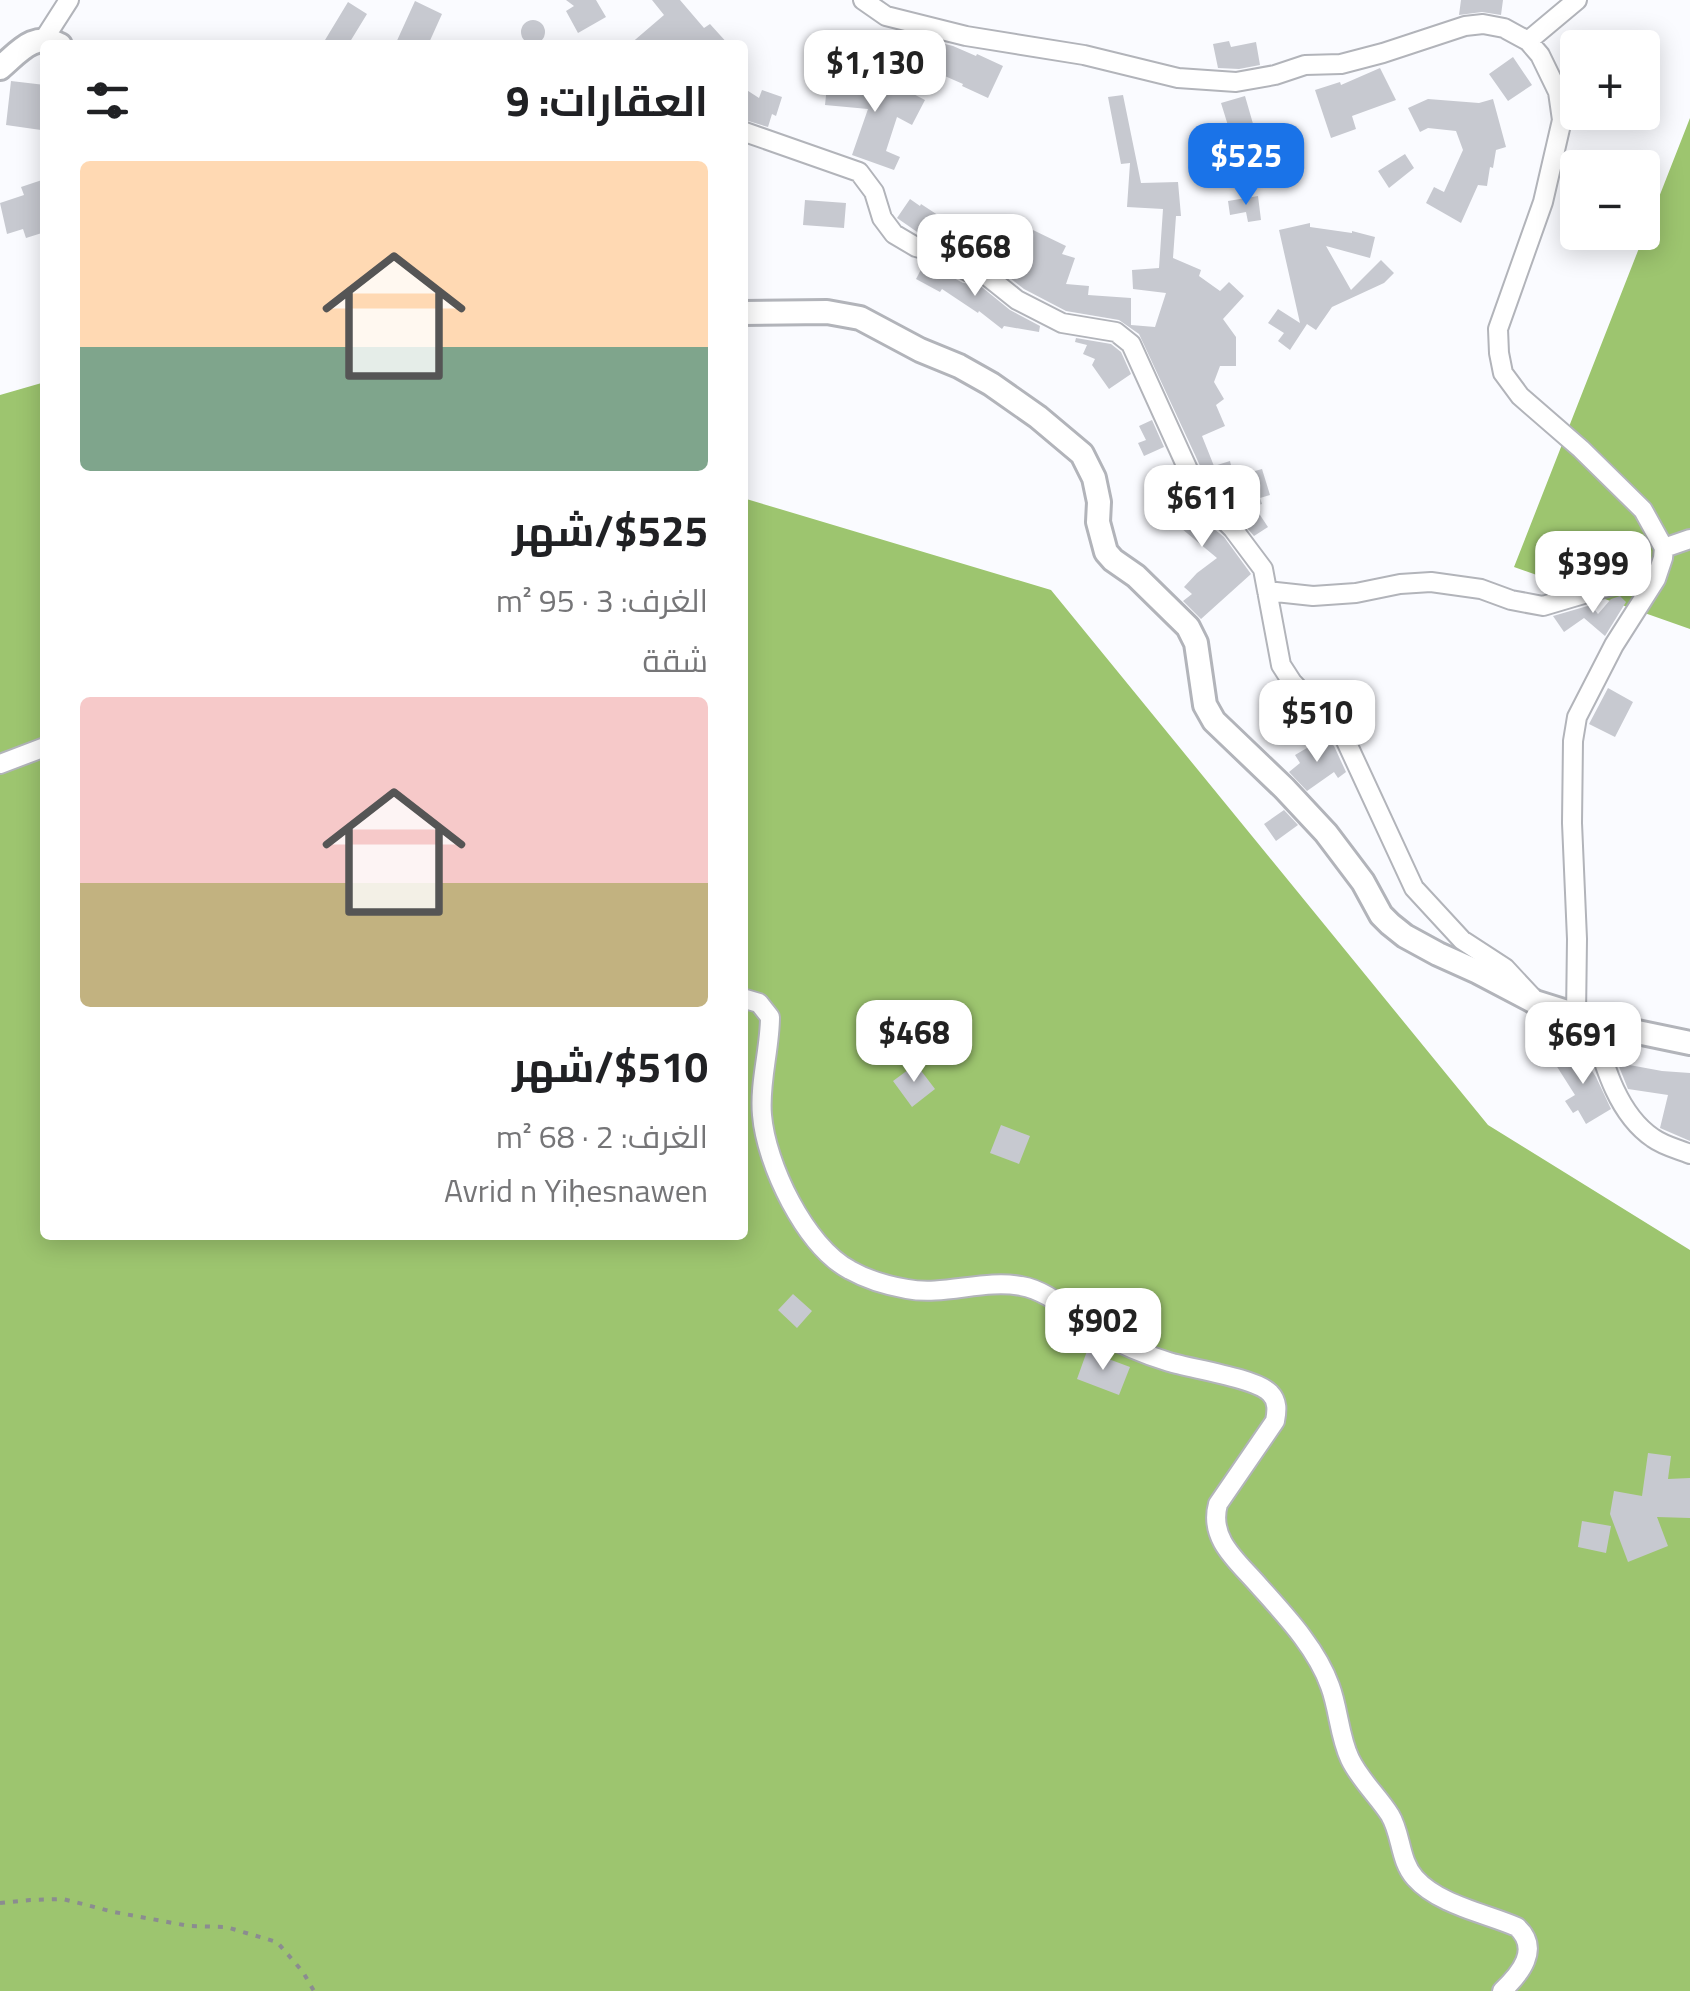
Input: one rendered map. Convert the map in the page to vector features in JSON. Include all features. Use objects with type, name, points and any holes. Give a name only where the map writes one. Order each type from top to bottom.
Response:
[{"type":"street","points":[[53,40],[69,0]]},
{"type":"street","points":[[862,0],[886,16],[966,36],[1084,55],[1178,78],[1236,82],[1305,64],[1341,64],[1483,24],[1504,28],[1528,41],[1540,56],[1558,92],[1562,120],[1544,202],[1498,329],[1503,373],[1520,396],[1643,510],[1664,548],[1658,572],[1577,717],[1572,823],[1583,1018],[1619,1097],[1637,1124],[1655,1140],[1690,1154]]},
{"type":"street","points":[[1528,41],[1577,0]]},
{"type":"street","points":[[0,68],[30,43],[40,43]]},
{"type":"street","points":[[748,134],[860,172],[894,234],[968,272],[982,272],[1017,300],[1062,323],[1116,332],[1131,344],[1205,507],[1218,515],[1263,569],[1281,665],[1345,739],[1414,888],[1462,940],[1505,968],[1534,1002]]},
{"type":"street","points":[[748,314],[827,312],[860,318],[990,384],[1038,416],[1082,454],[1094,478],[1098,522],[1106,552],[1188,627],[1196,643],[1205,705],[1214,721],[1326,834],[1390,924],[1404,936],[1534,1002],[1618,1028],[1690,1043]]},
{"type":"street","points":[[1664,548],[1690,539]]},
{"type":"street","points":[[1267,591],[1314,596],[1431,582],[1481,589],[1543,606],[1658,572]]},
{"type":"street","points":[[0,764],[40,750]]},
{"type":"street","points":[[748,1000],[759,1003],[770,1017],[762,1114],[776,1171],[793,1208],[836,1261],[850,1270],[909,1290],[1020,1285],[1046,1294],[1099,1332],[1165,1361],[1257,1384],[1271,1393],[1278,1409],[1275,1421],[1218,1504],[1214,1517],[1218,1531],[1224,1546],[1272,1599],[1316,1658],[1330,1684],[1352,1763],[1391,1816],[1404,1859],[1414,1877],[1428,1890],[1517,1927],[1525,1934],[1528,1956],[1523,1968],[1502,1991]]},
{"type":"path","points":[[0,1904],[63,1899],[189,1926],[226,1927],[277,1942],[304,1972],[314,1991]]},
{"type":"green space","points":[[1690,118],[1690,629],[1514,567],[1638,250],[1660,250],[1660,195]]},
{"type":"green space","points":[[40,383],[40,1240],[748,1240],[748,499],[1051,590],[1488,1125],[1690,1250],[1690,1991],[0,1991],[0,395]]},
{"type":"building","points":[[566,0],[596,0],[606,17],[578,33],[566,11],[574,6]]},
{"type":"building","points":[[652,0],[680,0],[704,28],[710,24],[724,40],[635,40],[664,15]]},
{"type":"building","points":[[1461,0],[1503,0],[1501,15],[1459,15]]},
{"type":"building","points":[[415,1],[442,14],[430,40],[397,40]]},
{"type":"building","points":[[348,2],[367,14],[351,40],[325,40]]},
{"type":"building","points":[[529,21],[537,21],[544,28],[541,40],[525,40],[522,36],[522,28]]},
{"type":"building","points":[[933,41],[1003,66],[988,98],[922,66]]},
{"type":"building","points":[[1229,41],[1231,47],[1256,42],[1260,65],[1218,68],[1213,44]]},
{"type":"building","points":[[1513,57],[1532,85],[1508,101],[1489,74]]},
{"type":"building","points":[[1380,68],[1396,100],[1352,116],[1356,129],[1331,138],[1315,90],[1340,82],[1341,85]]},
{"type":"building","points":[[837,75],[865,77],[864,80],[894,94],[898,86],[925,100],[912,125],[897,117],[886,151],[900,157],[894,170],[852,155],[868,109],[825,105],[827,86],[837,87]]},
{"type":"building","points":[[11,81],[40,84],[40,130],[6,125]]},
{"type":"building","points":[[762,90],[782,97],[768,127],[748,121],[748,91],[759,98]]},
{"type":"building","points":[[1123,95],[1141,183],[1178,182],[1181,216],[1176,216],[1173,258],[1201,270],[1199,276],[1220,291],[1229,282],[1244,296],[1223,319],[1236,337],[1236,366],[1220,366],[1214,382],[1224,399],[1216,405],[1225,426],[1202,436],[1214,466],[1230,461],[1234,477],[1262,469],[1270,495],[1260,498],[1262,504],[1254,506],[1268,527],[1254,536],[1228,506],[1215,498],[1139,334],[1119,320],[1066,311],[1024,289],[989,262],[972,260],[923,236],[897,218],[910,199],[921,204],[987,242],[982,250],[1008,269],[1033,230],[1066,246],[1062,254],[1075,258],[1066,284],[1089,286],[1088,295],[1131,298],[1131,325],[1155,327],[1166,293],[1133,289],[1132,270],[1159,268],[1163,209],[1127,207],[1130,163],[1121,164],[1108,97]]},
{"type":"building","points":[[1245,96],[1260,148],[1229,155],[1223,134],[1230,132],[1221,103]]},
{"type":"building","points":[[1428,99],[1479,103],[1493,99],[1506,147],[1496,150],[1487,186],[1478,185],[1461,223],[1426,203],[1434,187],[1444,192],[1463,150],[1456,131],[1428,128],[1420,132],[1408,108]]},
{"type":"building","points":[[1405,154],[1414,168],[1389,188],[1378,171]]},
{"type":"building","points":[[40,181],[40,234],[26,238],[23,229],[7,234],[0,203],[24,195],[21,187]]},
{"type":"building","points":[[1258,196],[1261,220],[1248,222],[1246,212],[1230,215],[1228,201]]},
{"type":"building","points":[[805,200],[846,203],[844,228],[803,225]]},
{"type":"building","points":[[1310,223],[1310,227],[1375,237],[1370,258],[1326,246],[1351,290],[1381,260],[1394,273],[1384,283],[1332,307],[1316,330],[1307,324],[1290,350],[1278,341],[1284,333],[1268,323],[1278,309],[1300,323],[1279,230]]},
{"type":"building","points":[[925,262],[963,283],[978,284],[1010,310],[1040,326],[1039,332],[1004,326],[1002,329],[942,289],[940,292],[916,279]]},
{"type":"building","points":[[1076,338],[1111,344],[1121,352],[1131,374],[1109,389],[1092,365],[1095,359],[1083,354],[1087,345],[1075,342]]},
{"type":"building","points":[[1152,420],[1164,447],[1144,456],[1138,443],[1146,440],[1139,426]]},
{"type":"building","points":[[1176,473],[1194,513],[1224,537],[1251,574],[1201,619],[1183,601],[1192,594],[1184,587],[1217,558],[1171,516],[1165,519],[1156,503],[1159,502],[1152,484]]},
{"type":"building","points":[[1620,596],[1626,602],[1605,636],[1584,618],[1564,632],[1553,616],[1591,605],[1598,614],[1611,599]]},
{"type":"building","points":[[1608,688],[1633,702],[1615,737],[1589,724]]},
{"type":"building","points":[[1327,739],[1346,772],[1338,778],[1334,772],[1307,791],[1289,772],[1300,763],[1295,755]]},
{"type":"building","points":[[1284,810],[1298,825],[1276,841],[1264,824]]},
{"type":"building","points":[[1577,1047],[1611,1109],[1586,1124],[1578,1110],[1573,1113],[1565,1101],[1575,1095],[1554,1062]]},
{"type":"building","points":[[1614,1054],[1625,1056],[1624,1064],[1690,1073],[1690,1141],[1660,1128],[1668,1095],[1628,1089]]},
{"type":"building","points":[[916,1064],[935,1089],[912,1107],[893,1081]]},
{"type":"building","points":[[1001,1125],[1030,1136],[1019,1164],[990,1153]]},
{"type":"building","points":[[793,1294],[812,1311],[797,1328],[778,1310]]},
{"type":"building","points":[[1087,1351],[1130,1367],[1119,1395],[1077,1379]]},
{"type":"building","points":[[1648,1453],[1671,1456],[1668,1479],[1690,1478],[1690,1518],[1657,1517],[1668,1546],[1628,1562],[1610,1514],[1614,1491],[1642,1496]]},
{"type":"building","points":[[1582,1521],[1611,1526],[1606,1553],[1578,1547]]}]
